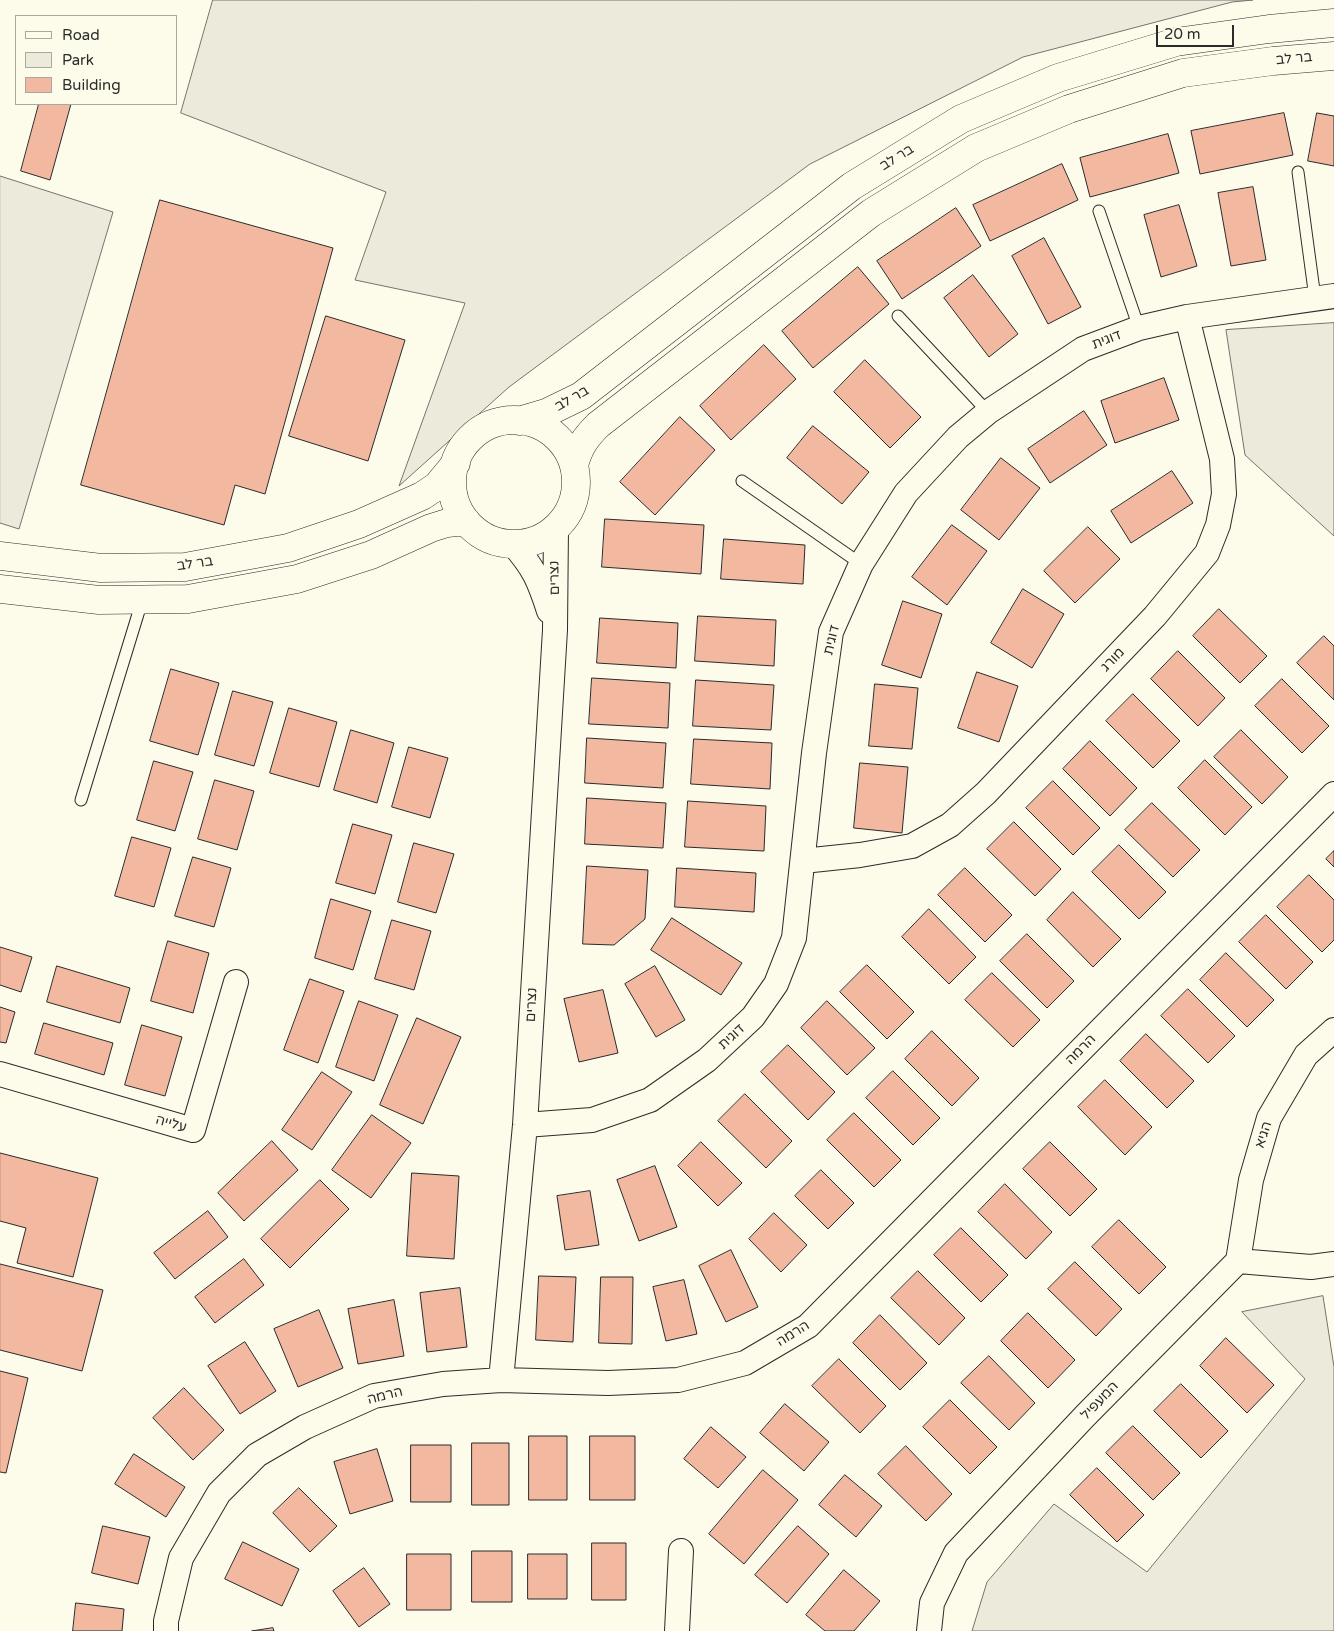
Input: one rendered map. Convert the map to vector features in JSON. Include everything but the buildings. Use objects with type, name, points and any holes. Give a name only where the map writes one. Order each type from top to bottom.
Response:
[{"type":"street","name":"בר לב","points":[[519,421],[546,413],[581,396],[852,186],[962,119],[1058,78],[1176,42],[1269,28],[1334,23]]},
{"type":"street","name":"בר לב","points":[[574,465],[579,449],[587,436],[598,425],[871,213],[976,148],[1069,108],[1183,73],[1273,61],[1334,56]]},
{"type":"street","name":"דוגית","points":[[525,1125],[592,1120],[650,1100],[707,1060],[753,1017],[776,984],[794,938],[814,753],[831,632],[861,564],[906,494],[958,437],[988,412],[1083,350],[1139,328],[1187,317],[1325,297]]},
{"type":"street","name":"מורג","points":[[803,861],[860,855],[912,846],[950,826],[986,793],[1155,616],[1206,553],[1218,524],[1224,494],[1222,459],[1187,317]]},
{"type":"street","points":[[509,420],[519,421],[530,422],[549,430],[564,446],[574,465],[576,486],[571,507],[556,527],[542,538],[523,544],[504,543],[485,537],[466,521],[458,509],[453,490],[453,471],[460,452],[472,436],[488,426],[509,420]]},
{"type":"street","name":"בר לב","points":[[0,556],[101,568],[185,567],[288,548],[358,524],[422,496],[437,486],[456,463]]},
{"type":"street","points":[[0,589],[99,600],[188,599],[297,579],[371,554],[431,528],[447,523],[466,521]]},
{"type":"street","name":"נצרים","points":[[501,1380],[525,1125],[555,630],[556,527]]},
{"type":"street","name":"נצרים","points":[[512,543],[528,562],[540,582],[555,630]]},
{"type":"street","name":"הרמה","points":[[166,1631],[166,1621],[181,1558],[219,1493],[258,1455],[305,1427],[374,1396],[443,1384],[501,1380],[608,1383],[678,1380],[745,1363],[808,1326],[1334,794]]},
{"type":"street","name":"עלייה","points":[[0,1074],[193,1130],[236,982]]},
{"type":"street","name":"הגיא","points":[[1238,1261],[1251,1180],[1269,1118],[1306,1055],[1334,1030]]},
{"type":"street","points":[[1238,1261],[1311,1267],[1334,1264]]},
{"type":"street","name":"המעפיל","points":[[929,1631],[932,1603],[956,1553],[1085,1416],[1238,1261]]},
{"type":"street","points":[[677,1631],[681,1551]]},
{"type":"lane","points":[[1298,172],[1325,297]]},
{"type":"lane","points":[[1099,211],[1139,328]]},
{"type":"lane","points":[[898,316],[988,412]]},
{"type":"lane","points":[[742,481],[861,564]]},
{"type":"lane","points":[[81,800],[142,600]]},
{"type":"green space","points":[[213,0],[1253,0],[1232,2],[1023,57],[810,164],[509,387],[399,486],[465,303],[355,280],[386,192],[181,113]]},
{"type":"green space","points":[[0,176],[113,212],[19,529],[0,523]]},
{"type":"green space","points":[[1334,323],[1334,536],[1245,455],[1226,330]]},
{"type":"green space","points":[[1323,1296],[1334,1367],[1334,1631],[972,1631],[987,1582],[1054,1504],[1147,1572],[1305,1379],[1242,1312]]}]
